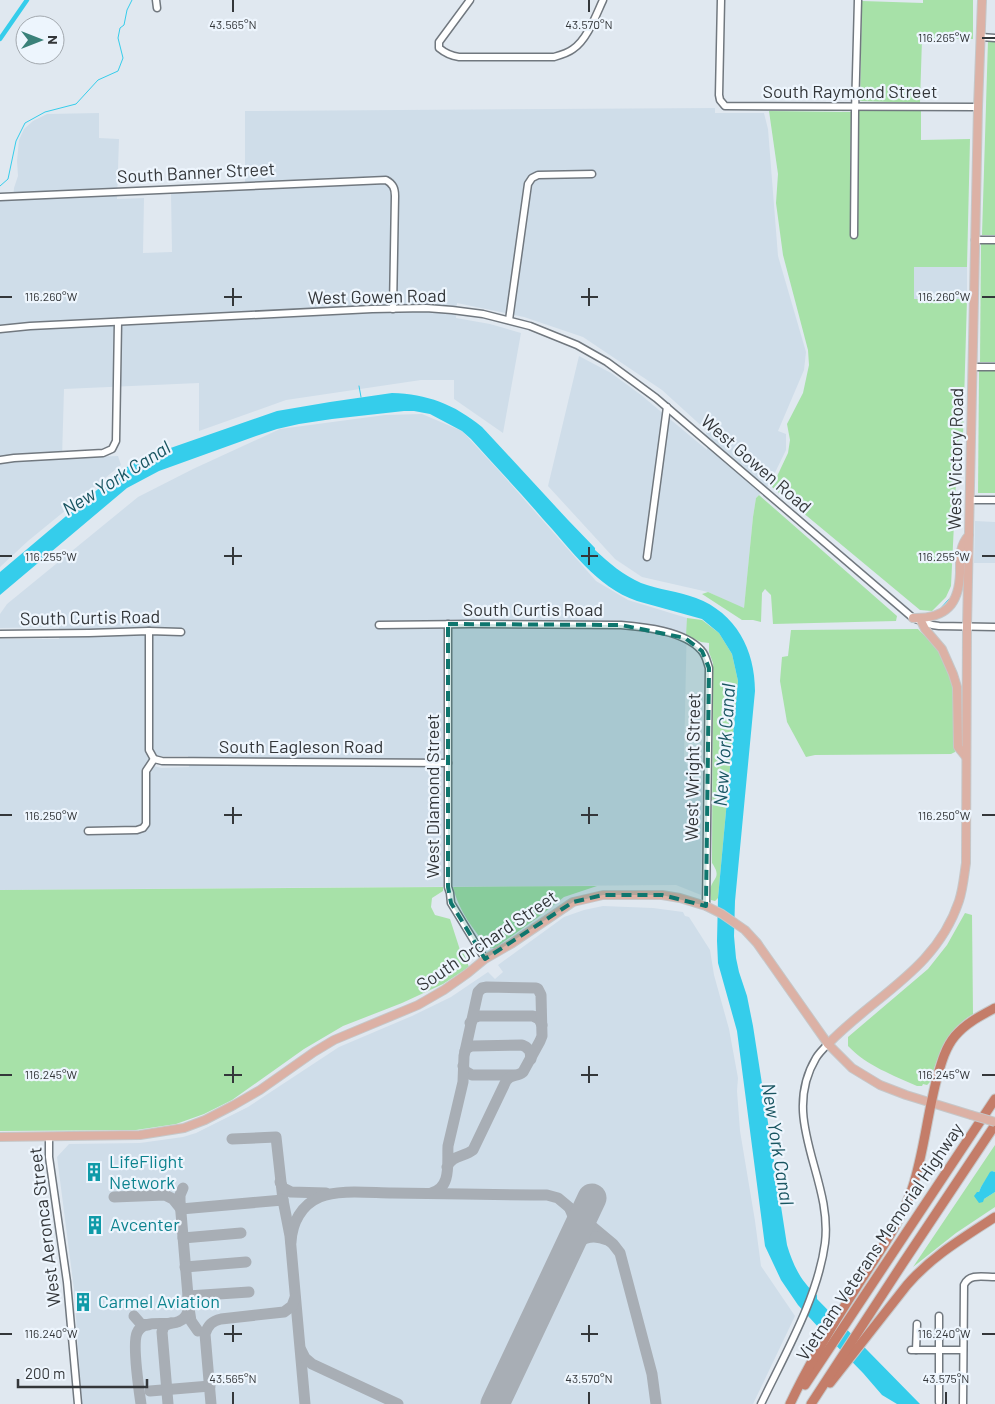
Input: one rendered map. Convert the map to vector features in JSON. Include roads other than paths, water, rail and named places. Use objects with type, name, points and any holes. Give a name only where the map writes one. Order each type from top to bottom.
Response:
[{"type":"highway","points":[[827,1344],[839,1315],[882,1248],[902,1213],[912,1190],[931,1102],[949,1044],[975,1018],[995,1008]]},
{"type":"highway","name":"Vietnam Veterans Memorial Highway","points":[[792,1404],[827,1344],[847,1322],[995,1099]]},
{"type":"highway","name":"Vietnam Veterans Memorial Highway","points":[[861,1336],[903,1263],[995,1124]]},
{"type":"highway","points":[[812,1404],[861,1336],[919,1271],[946,1249],[995,1217]]},
{"type":"main road","name":"West Victory Road","points":[[828,1044],[844,1028],[905,979],[924,961],[947,928],[963,887],[966,863],[967,627],[982,0]]},
{"type":"main road","points":[[966,757],[958,747],[957,687],[953,674],[941,648],[917,620],[944,612],[950,608],[959,586],[962,544],[969,535]]},
{"type":"main road","name":"South Orchard Street","points":[[0,1137],[140,1135],[184,1128],[205,1120],[260,1090],[334,1040],[418,1005],[444,990],[485,959],[511,944],[573,902],[603,895],[662,895],[680,898],[709,908],[734,921],[763,950],[828,1044],[852,1068],[880,1085],[995,1124]]},
{"type":"street","points":[[156,0],[158,8]]},
{"type":"street","points":[[470,0],[439,42],[439,48],[459,58],[554,57],[572,51],[584,37],[603,0]]},
{"type":"street","name":"South Raymond Street","points":[[721,0],[719,95],[723,104],[728,106],[978,107]]},
{"type":"street","points":[[854,235],[858,0]]},
{"type":"street","points":[[981,37],[995,38]]},
{"type":"street","points":[[509,320],[528,184],[532,178],[538,175],[592,174]]},
{"type":"street","name":"South Banner Street","points":[[1,197],[386,180],[394,186],[395,196],[392,309]]},
{"type":"street","points":[[975,240],[995,240]]},
{"type":"street","name":"West Gowen Road","points":[[0,329],[30,326],[426,308],[452,310],[509,320],[530,326],[554,335],[592,354],[626,375],[667,407],[917,620]]},
{"type":"street","points":[[0,460],[104,453],[112,449],[116,441],[118,322]]},
{"type":"street","points":[[973,366],[995,367]]},
{"type":"street","points":[[647,557],[667,407]]},
{"type":"street","points":[[970,500],[995,500]]},
{"type":"street","points":[[917,620],[939,626],[995,627]]},
{"type":"street","name":"South Curtis Road","points":[[379,626],[448,624],[621,625],[639,626],[685,638]]},
{"type":"street","name":"West Diamond Street","points":[[448,624],[448,887],[451,903],[485,959]]},
{"type":"street","points":[[88,831],[137,830],[143,828],[146,824],[146,771],[154,759],[149,750],[149,630]]},
{"type":"street","name":"South Curtis Road","points":[[0,634],[149,630],[181,632]]},
{"type":"street","name":"West Wright Street","points":[[685,638],[702,651],[708,668],[709,908]]},
{"type":"street","name":"South Eagleson Road","points":[[154,759],[162,762],[448,763]]},
{"type":"street","points":[[761,1404],[804,1313],[813,1291],[822,1257],[825,1223],[821,1188],[803,1124],[802,1100],[808,1075],[816,1058],[828,1044]]},
{"type":"street","name":"West Aeronca Street","points":[[49,1137],[49,1157],[67,1282],[78,1404]]},
{"type":"street","points":[[963,1404],[964,1285],[968,1279],[973,1277],[995,1277]]},
{"type":"street","points":[[939,1316],[939,1402]]},
{"type":"street","points":[[916,1324],[914,1350],[963,1350]]},
{"type":"water","points":[[392,393],[428,398],[450,406],[472,419],[482,427],[595,550],[611,564],[641,583],[696,598],[710,605],[732,623],[747,648],[754,676],[755,691],[735,901],[734,936],[736,958],[753,1026],[787,1245],[798,1273],[806,1285],[817,1295],[817,1299],[920,1404],[897,1404],[882,1395],[798,1305],[781,1280],[765,1246],[737,1031],[718,963],[718,898],[738,681],[732,654],[719,633],[702,619],[637,601],[622,595],[609,586],[585,566],[471,439],[462,431],[430,414],[414,411],[332,419],[277,429],[159,471],[127,488],[0,595],[0,572],[110,479],[130,465],[159,452],[277,411]]},
{"type":"water","points":[[992,1171],[995,1172],[995,1192],[979,1203],[974,1196],[979,1192]]},
{"type":"waterway","name":"New York Canal","points":[[0,39],[27,0]]},
{"type":"waterway","points":[[0,186],[8,179],[16,141],[25,123],[45,112],[76,104],[98,80],[118,71],[123,58],[118,38],[120,28],[124,25],[127,10],[132,0]]},
{"type":"waterway","points":[[359,386],[361,397]]},
{"type":"waterway","points":[[941,608],[949,599]]},
{"type":"place","name":"LifeFlight Network","points":[[94,1172]]},
{"type":"place","name":"Avcenter","points":[[95,1225]]},
{"type":"place","name":"Carmel Aviation","points":[[83,1302]]}]
